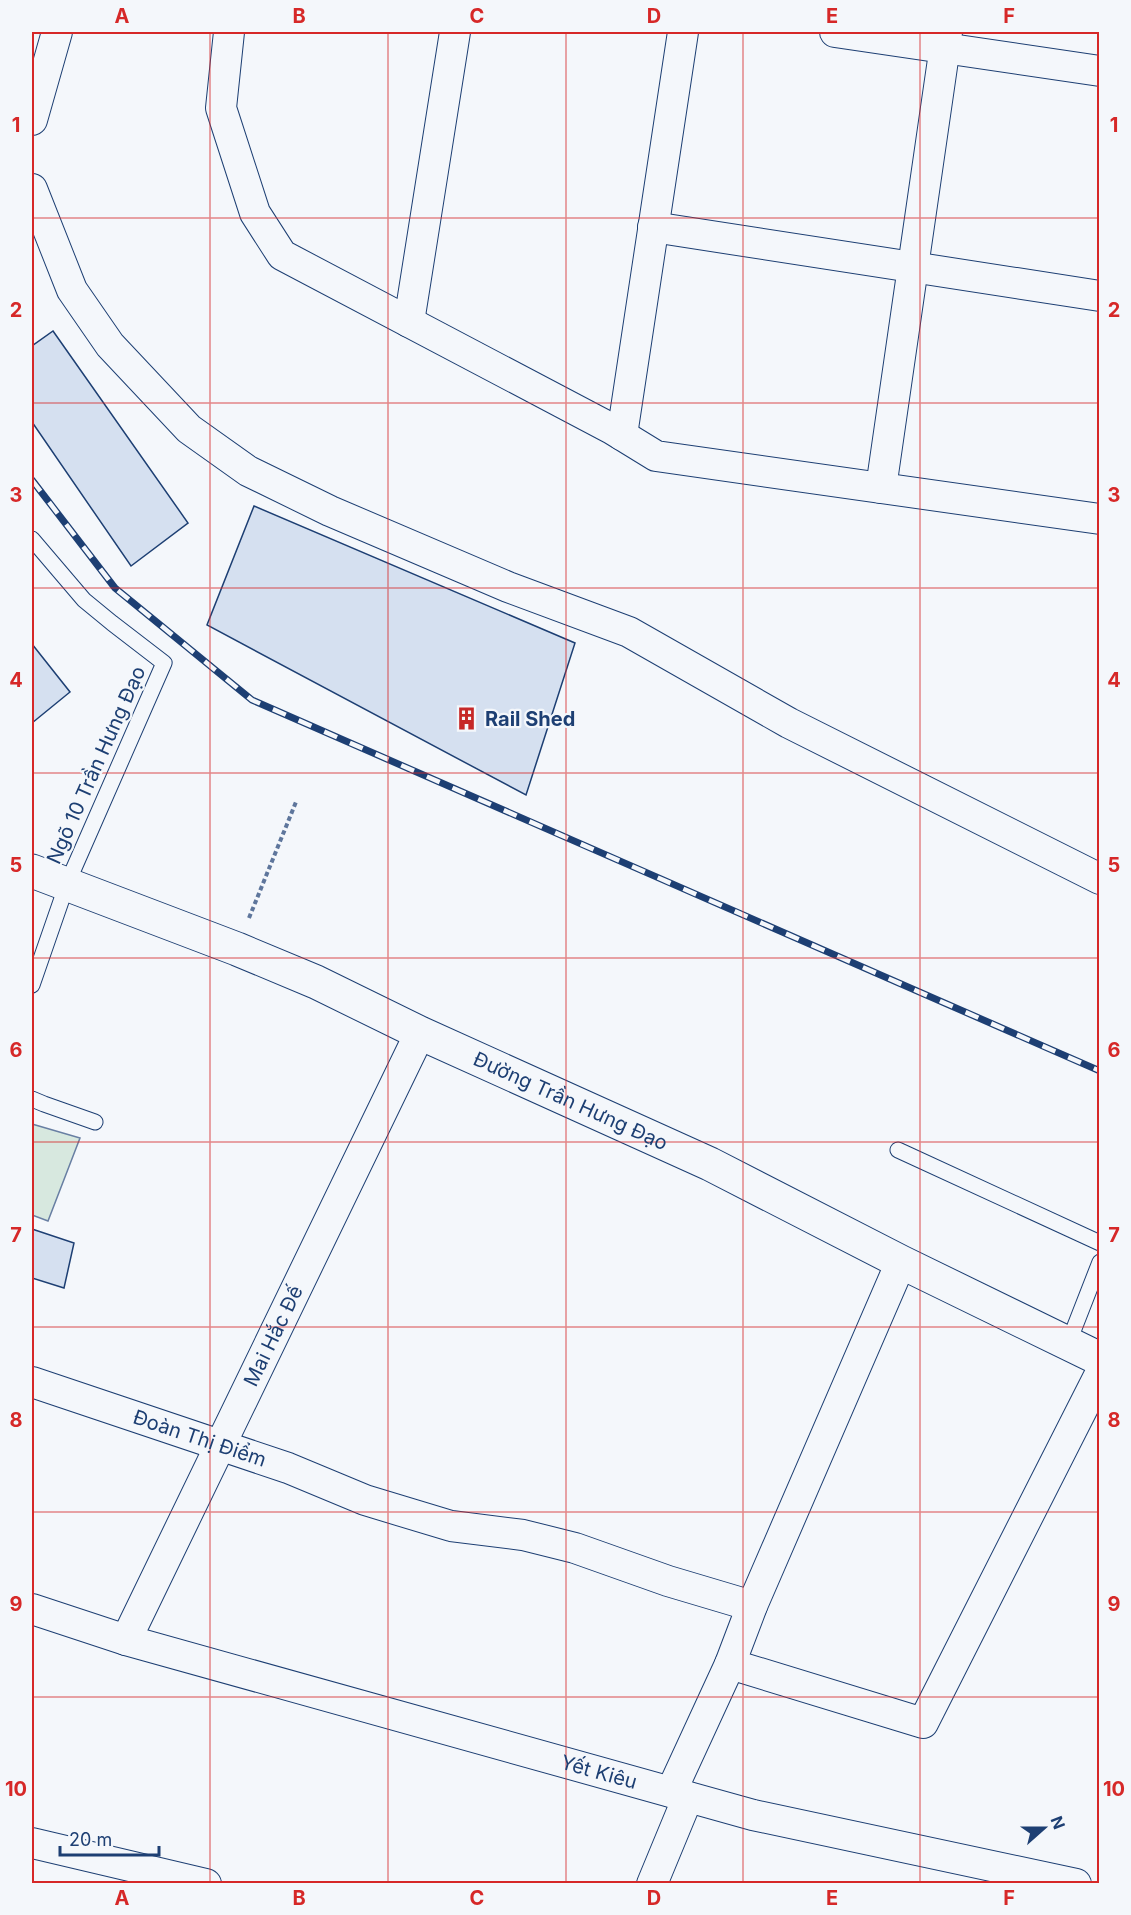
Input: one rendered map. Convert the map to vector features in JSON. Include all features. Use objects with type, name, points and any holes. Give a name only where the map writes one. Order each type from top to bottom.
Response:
[{"type":"street","points":[[32,120],[57,32]]},
{"type":"street","points":[[229,32],[221,108],[255,213],[282,255],[622,435],[656,456],[1100,519]]},
{"type":"street","points":[[409,322],[455,32]]},
{"type":"street","points":[[622,435],[683,32]]},
{"type":"street","points":[[835,32],[946,40],[1100,71]]},
{"type":"street","points":[[881,488],[946,40]]},
{"type":"street","points":[[32,189],[72,290],[110,345],[189,429],[248,471],[330,511],[508,587],[629,632],[789,723],[1100,879]]},
{"type":"street","points":[[653,227],[1100,296]]},
{"type":"street","name":"Đường Trần Hưng Đạo","points":[[32,872],[237,949],[316,982],[420,1033],[710,1164],[901,1262],[1100,1359]]},
{"type":"street","name":"Mai Hắc Đế","points":[[126,1640],[420,1033]]},
{"type":"street","points":[[652,1884],[679,1794],[752,1606],[901,1262]]},
{"type":"street","points":[[730,1664],[923,1723],[1100,1374]]},
{"type":"street","name":"Đoàn Thị Điểm","points":[[32,1382],[288,1468],[365,1500],[451,1526],[523,1535],[575,1548],[669,1581],[752,1606]]},
{"type":"street","name":"Yết Kiêu","points":[[32,1609],[126,1640],[753,1815],[1076,1884]]},
{"type":"street","points":[[32,1843],[206,1884]]},
{"type":"lane","name":"Ngõ 10 Trần Hưng Đạo","points":[[32,539],[84,600],[164,663],[66,884],[32,986]]},
{"type":"lane","points":[[32,1099],[95,1122]]},
{"type":"lane","points":[[898,1150],[1100,1243]]},
{"type":"lane","points":[[1068,1344],[1100,1262]]},
{"type":"path","points":[[237,949],[296,802]]},
{"type":"shaded area","points":[[32,1124],[80,1138],[48,1221],[32,1215]]},
{"type":"building","points":[[53,331],[188,523],[131,566],[32,422],[32,346]]},
{"type":"building","name":"Rail Shed","points":[[254,506],[575,643],[526,795],[207,625]]},
{"type":"building","points":[[32,644],[70,692],[32,723]]},
{"type":"building","points":[[32,1229],[74,1243],[64,1288],[32,1278]]},
{"type":"railway","points":[[32,480],[115,588],[252,700],[1100,1071]]},
{"type":"place","name":"Rail Shed","points":[[467,719]]}]
